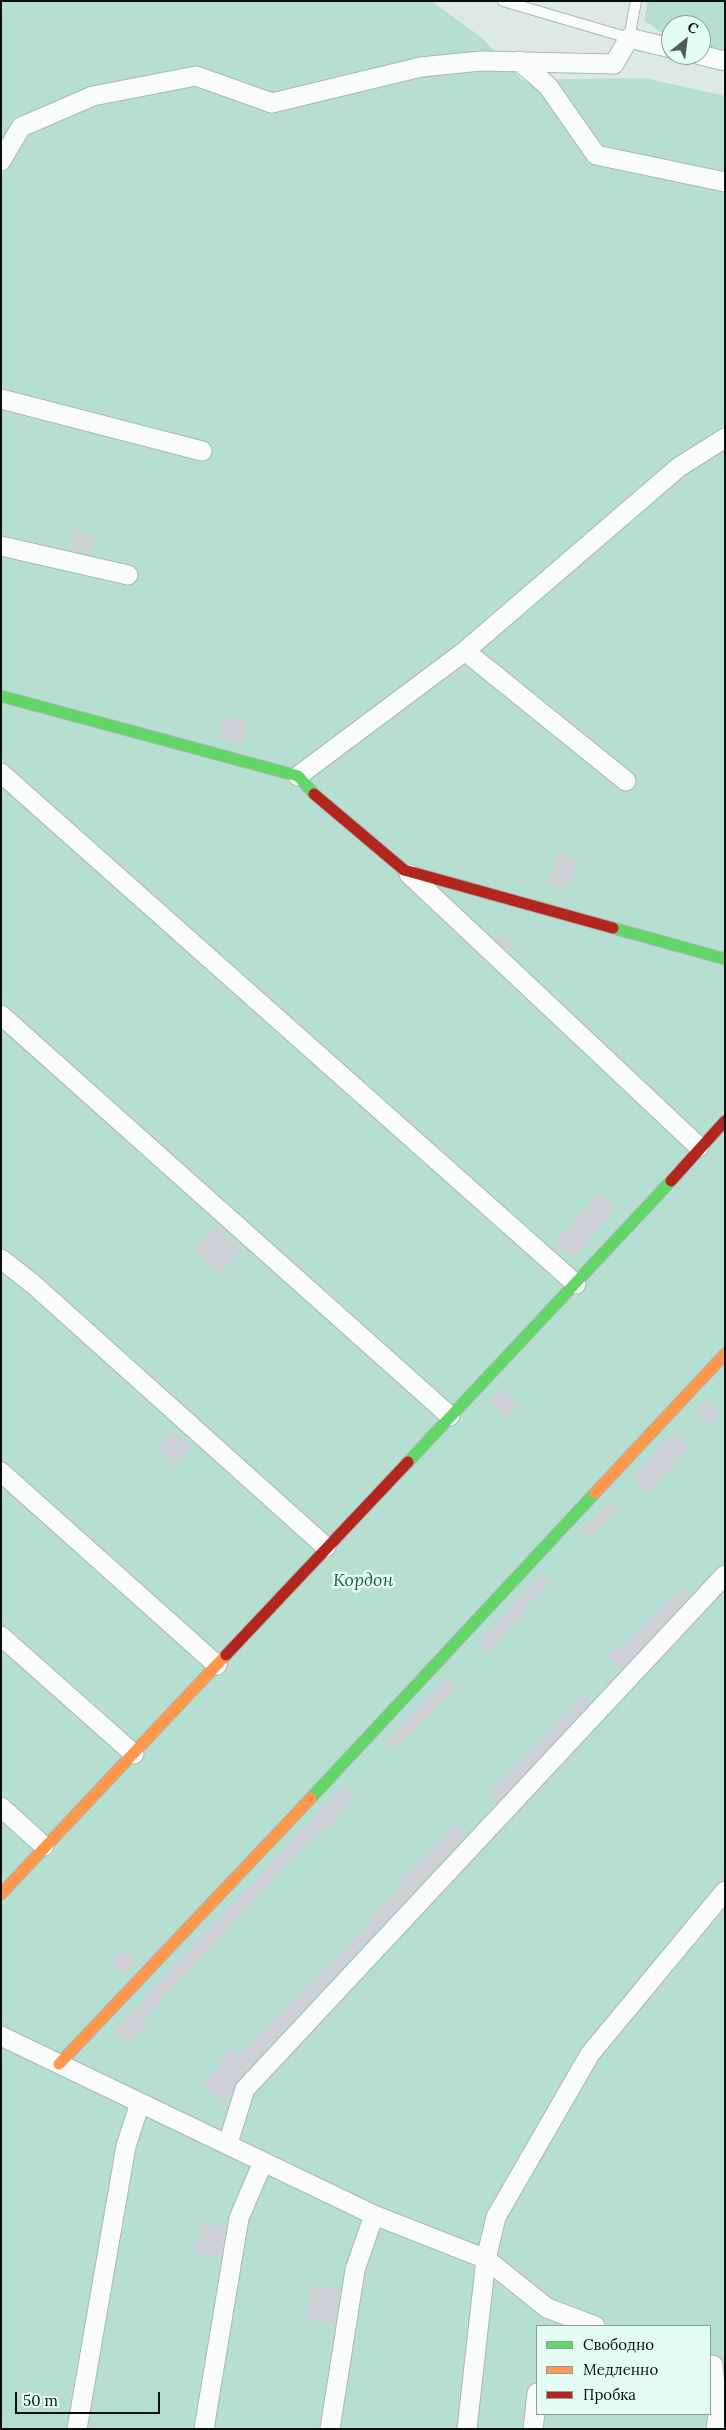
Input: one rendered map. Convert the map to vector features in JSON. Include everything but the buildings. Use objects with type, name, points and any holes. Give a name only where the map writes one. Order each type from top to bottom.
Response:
[{"type":"street","points":[[1,161],[21,127],[92,96],[196,76],[272,103],[421,67],[481,60],[614,64],[629,38],[661,46]]},
{"type":"street","points":[[711,58],[725,61]]},
{"type":"street","points":[[519,61],[548,86],[596,154],[725,182]]},
{"type":"street","points":[[1,399],[202,450]]},
{"type":"street","points":[[298,776],[465,652],[679,467],[725,438]]},
{"type":"street","points":[[1,546],[128,575]]},
{"type":"street","points":[[465,652],[626,782]]},
{"type":"street","points":[[1,696],[298,776],[317,798],[404,870],[699,1147]]},
{"type":"street","points":[[1,773],[576,1284]]},
{"type":"street","points":[[404,870],[725,959]]},
{"type":"street","points":[[1,1014],[450,1416]]},
{"type":"street","points":[[1,1894],[44,1846],[134,1754],[326,1547],[576,1284],[725,1120]]},
{"type":"street","points":[[1,1259],[32,1284],[326,1547]]},
{"type":"street","points":[[59,2064],[176,1943],[725,1354]]},
{"type":"street","points":[[1,1472],[217,1665]]},
{"type":"street","points":[[228,2143],[245,2089],[725,1575]]},
{"type":"street","points":[[1,1636],[134,1754]]},
{"type":"street","points":[[1,1807],[44,1846]]},
{"type":"street","points":[[467,2429],[486,2259],[496,2217],[590,2054],[725,1891]]},
{"type":"street","points":[[1,2036],[228,2143],[263,2162],[374,2215],[486,2259],[546,2317],[590,2325]]},
{"type":"street","points":[[77,2429],[126,2146],[140,2103]]},
{"type":"street","points":[[204,2429],[239,2218],[263,2162]]},
{"type":"street","points":[[330,2429],[355,2270],[374,2215]]},
{"type":"street","points":[[716,2365],[718,2415],[716,2429]]},
{"type":"street","points":[[533,2429],[536,2402]]},
{"type":"lane","points":[[503,1],[629,38],[636,1]]},
{"type":"green space","name":"Кордон","points":[[1,1],[431,1],[481,37],[522,80],[645,78],[725,96],[725,2429],[1,2429]]},
{"type":"green space","points":[[647,1],[725,1],[725,50],[711,52],[711,15],[661,15],[661,32],[645,21]]},
{"type":"traffic: fast","points":[[1,696],[298,776],[314,794]]},
{"type":"traffic: fast","points":[[613,928],[725,959]]},
{"type":"traffic: fast","points":[[408,1462],[671,1181]]},
{"type":"traffic: fast","points":[[311,1798],[595,1493]]},
{"type":"traffic: slow","points":[[595,1493],[725,1354]]},
{"type":"traffic: slow","points":[[1,1894],[226,1655]]},
{"type":"traffic: slow","points":[[59,2064],[311,1798]]},
{"type":"traffic: jam","points":[[314,794],[404,870],[613,928]]},
{"type":"traffic: jam","points":[[671,1181],[725,1121]]},
{"type":"traffic: jam","points":[[226,1655],[408,1462]]}]
